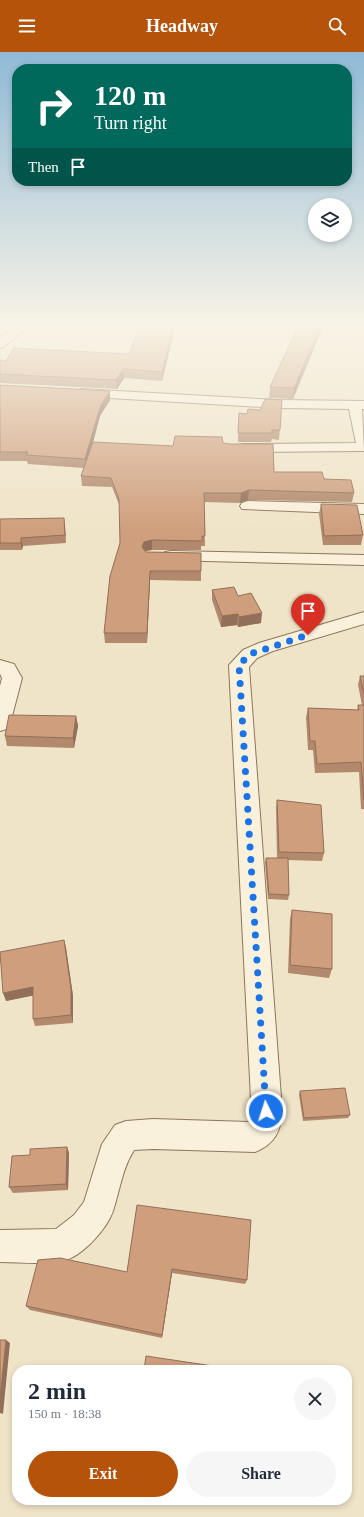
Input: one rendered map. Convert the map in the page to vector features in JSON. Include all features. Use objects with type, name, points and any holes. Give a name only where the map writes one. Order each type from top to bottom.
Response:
[{"type":"street","points":[[74,392],[278,404],[359,406],[364,446],[229,448]]},
{"type":"street","points":[[248,506],[364,509]]},
{"type":"street","points":[[152,556],[364,560]]},
{"type":"street","points":[[0,1246],[62,1245],[85,1226],[97,1211],[113,1155],[126,1136],[153,1134],[255,1137],[266,1126],[239,665],[250,654],[266,647],[364,618]]},
{"type":"street","points":[[0,667],[7,669],[12,678],[0,724]]},
{"type":"building","points":[[0,392],[109,392],[100,407],[85,459],[26,455],[28,452],[0,452]]},
{"type":"building","points":[[265,399],[282,400],[280,430],[272,430],[272,433],[238,433],[239,413],[247,414],[248,409],[260,410]]},
{"type":"building","points":[[175,436],[222,437],[223,443],[229,444],[273,444],[274,472],[322,472],[324,479],[351,480],[354,493],[249,490],[241,493],[204,493],[205,536],[202,536],[202,541],[152,540],[144,542],[142,547],[146,552],[201,553],[201,571],[150,571],[147,633],[104,633],[110,576],[120,543],[119,499],[111,478],[81,476],[93,442],[173,446]]},
{"type":"building","points":[[321,504],[357,505],[363,535],[324,536]]},
{"type":"building","points":[[64,518],[65,535],[21,538],[21,543],[0,543],[0,519]]},
{"type":"building","points":[[234,587],[238,596],[251,593],[262,613],[239,617],[238,614],[222,616],[212,590]]},
{"type":"building","points":[[360,676],[364,676],[364,694]]},
{"type":"building","points":[[358,705],[364,705],[364,800],[361,762],[317,764],[315,741],[310,741],[308,708],[359,710]]},
{"type":"building","points":[[9,715],[76,716],[73,738],[5,736]]},
{"type":"building","points":[[277,800],[321,805],[324,853],[279,852]]},
{"type":"building","points":[[266,858],[288,858],[289,895],[269,894]]},
{"type":"building","points":[[292,910],[332,914],[332,969],[290,965]]},
{"type":"building","points":[[64,940],[71,989],[71,1015],[33,1019],[33,987],[3,993],[0,952]]},
{"type":"building","points":[[345,1088],[350,1115],[304,1118],[300,1091]]},
{"type":"building","points":[[67,1147],[66,1184],[9,1187],[12,1156],[30,1155],[30,1149]]},
{"type":"building","points":[[137,1205],[251,1220],[247,1280],[172,1269],[162,1335],[26,1306],[38,1260],[60,1258],[127,1272]]},
{"type":"building","points":[[0,1340],[6,1340],[0,1398]]},
{"type":"building","points":[[146,1356],[206,1365],[145,1365]]},
{"type":"route","points":[[266,1111],[239,665],[250,654],[266,647],[308,635]]}]
